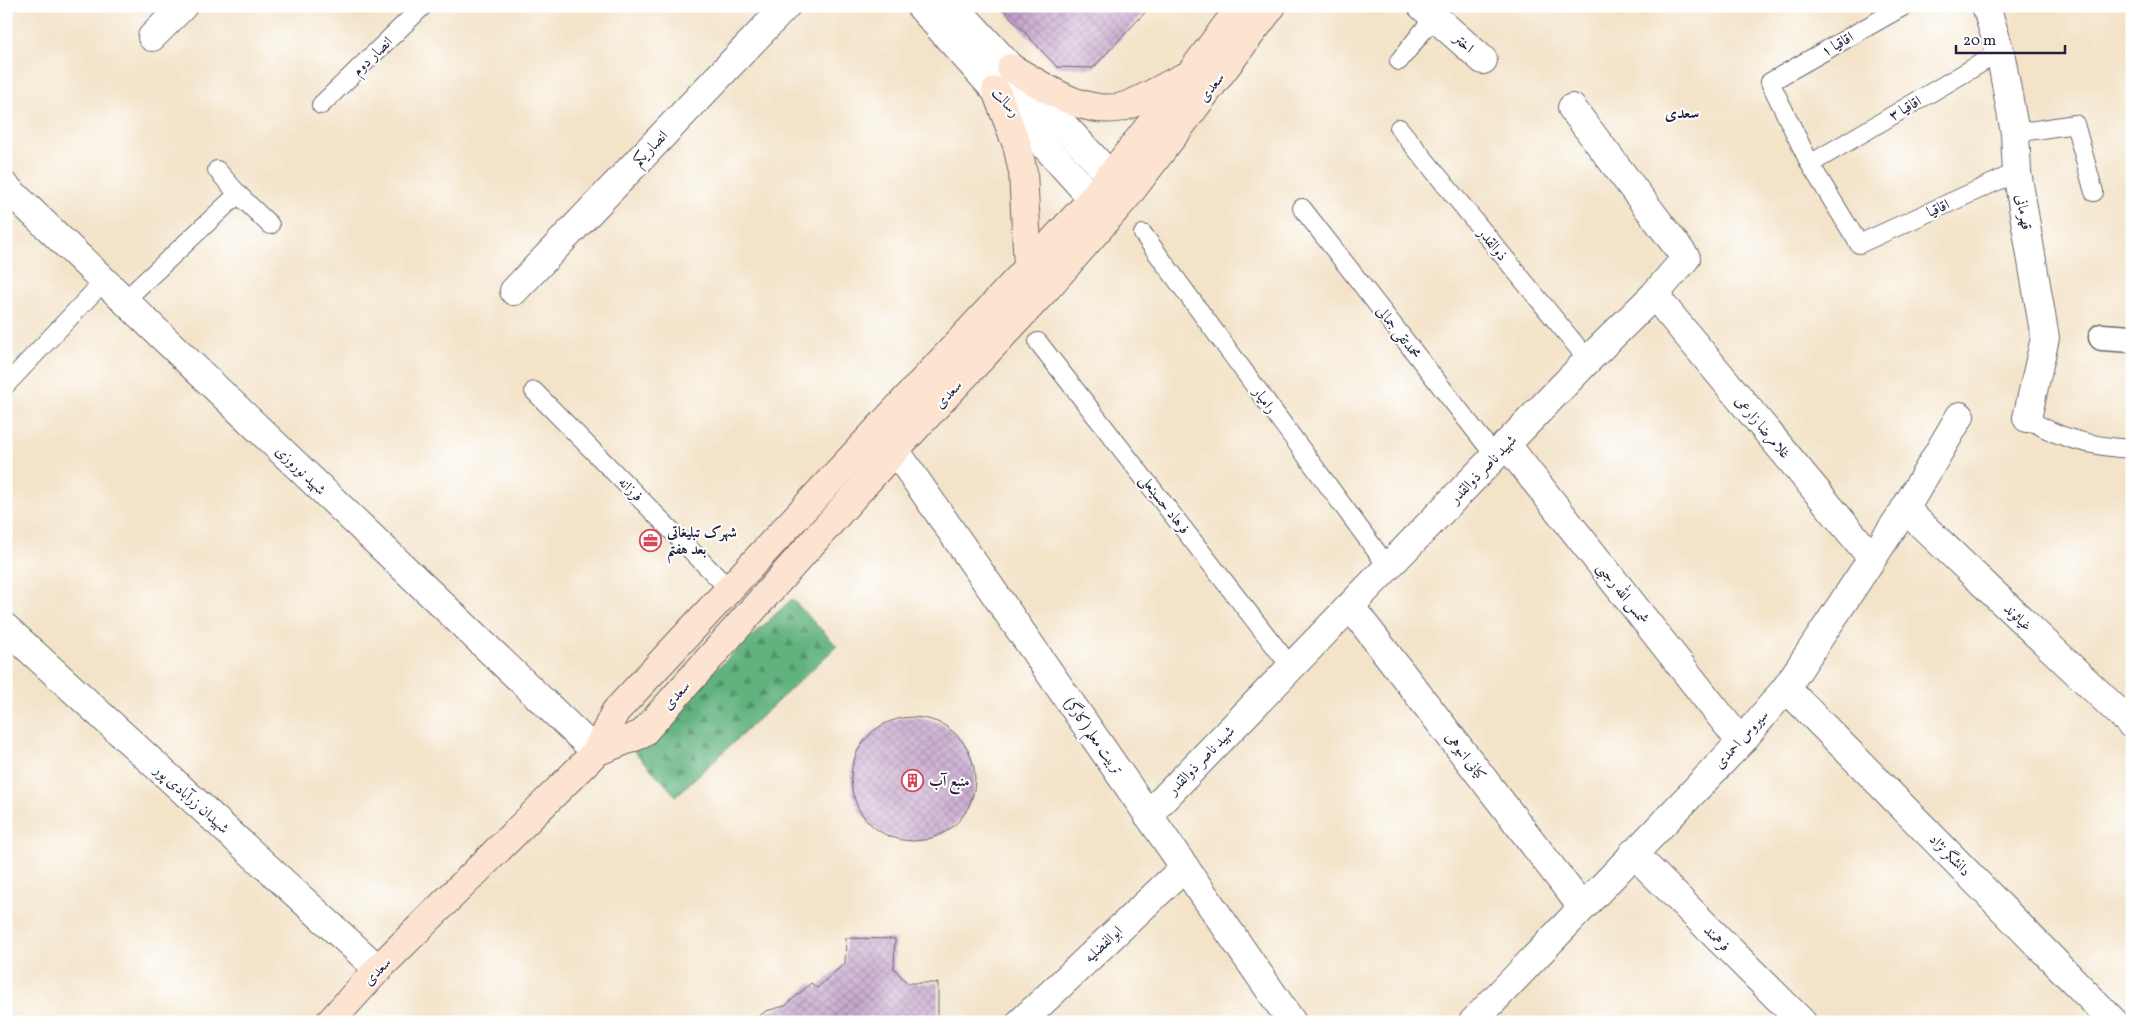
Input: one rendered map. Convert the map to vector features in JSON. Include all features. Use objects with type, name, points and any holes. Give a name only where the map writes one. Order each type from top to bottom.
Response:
[{"type":"main road","name":"سعدی","points":[[1119,185],[1190,74],[1240,6]]},
{"type":"main road","name":"سعدی","points":[[596,752],[642,734],[895,450],[1048,287],[1100,208],[1272,6]]},
{"type":"main road","points":[[1012,68],[1075,102],[1097,109],[1123,107],[1190,74]]},
{"type":"main road","points":[[996,91],[1017,145],[1023,172],[1028,266]]},
{"type":"main road","name":"سعدی","points":[[330,1022],[378,969],[596,752],[615,712],[1028,266],[1100,208]]},
{"type":"street","points":[[152,37],[183,6]]},
{"type":"street","name":"انصار یکم","points":[[514,291],[786,6]]},
{"type":"street","name":"رسالت","points":[[920,6],[1100,208]]},
{"type":"street","name":"رسالت","points":[[954,6],[1119,185]]},
{"type":"street","name":"قهرمانی","points":[[1986,6],[2000,52],[2014,133],[2017,172],[2045,338],[2027,418]]},
{"type":"street","name":"اختر","points":[[1428,12],[1482,60]]},
{"type":"street","name":"شهید ناصر ذوالقدر","points":[[1148,815],[1588,360],[1654,295],[1686,258],[1572,108]]},
{"type":"street","name":"شهید نوروزی","points":[[6,187],[596,752]]},
{"type":"street","name":"غلامرضا زارعی","points":[[1654,295],[1872,558]]},
{"type":"street","points":[[2102,337],[2132,339]]},
{"type":"street","name":"سیروس احمدی","points":[[1473,1022],[1741,742],[1786,688],[1905,509],[1960,416]]},
{"type":"street","name":"تربیت معلم (کارگر)","points":[[895,450],[1292,1022]]},
{"type":"street","name":"شمس الله رجبی","points":[[1501,450],[1741,742]]},
{"type":"street","name":"غیاثوند","points":[[1905,509],[2132,725]]},
{"type":"street","name":"کیانی انبوهی","points":[[1350,606],[1582,907]]},
{"type":"street","name":"شهیدان زرآبادی پور","points":[[6,628],[378,969]]},
{"type":"street","name":"دانشگر نژاد","points":[[1786,688],[2114,1022]]},
{"type":"street","name":"فرهمند","points":[[1633,854],[1802,1022]]},
{"type":"street","name":"ابوالفضلیه","points":[[1021,1022],[1185,867]]},
{"type":"lane","name":"انصار دوم","points":[[321,106],[423,6]]},
{"type":"lane","name":"اقاقیا ۱","points":[[1810,164],[1770,82],[1904,6]]},
{"type":"lane","points":[[1399,61],[1428,12]]},
{"type":"lane","name":"اقاقیا ۳","points":[[1810,164],[2000,52]]},
{"type":"lane","points":[[2014,133],[2075,124],[2094,192]]},
{"type":"lane","name":"ذوالقدر","points":[[1399,128],[1588,360]]},
{"type":"lane","name":"اقاقیا","points":[[1810,164],[1859,244],[2017,172]]},
{"type":"lane","points":[[217,170],[238,194],[270,225]]},
{"type":"lane","points":[[124,301],[238,194]]},
{"type":"lane","name":"محمدتقی جمالی","points":[[1302,208],[1501,450]]},
{"type":"lane","name":"رامیار","points":[[1143,234],[1388,567]]},
{"type":"lane","points":[[6,385],[104,282]]},
{"type":"lane","name":"فرهاد حسینعلی","points":[[1038,342],[1291,667]]},
{"type":"lane","name":"فرزانه","points":[[534,391],[728,588]]},
{"type":"lane","points":[[2027,418],[2044,429],[2084,443],[2132,449]]},
{"type":"green space","points":[[792,599],[837,646],[676,796],[631,748]]},
{"type":"building","points":[[1000,6],[1151,6],[1093,68],[1057,67]]},
{"type":"building","points":[[913,717],[937,722],[957,735],[970,755],[975,779],[970,803],[957,823],[937,836],[913,841],[889,836],[869,823],[856,803],[851,779],[856,755],[869,735],[889,722]]},
{"type":"building","points":[[846,938],[895,939],[894,968],[907,983],[938,983],[938,1022],[751,1022],[766,1011],[785,1006],[811,983],[817,988],[845,963]]},
{"type":"place","name":"شهرک تبلیغاتی بعد هفتم","points":[[651,541]]},
{"type":"place","name":"منبع آب","points":[[913,781]]},
{"type":"district","name":"سعدی","points":[[1682,112]]}]
